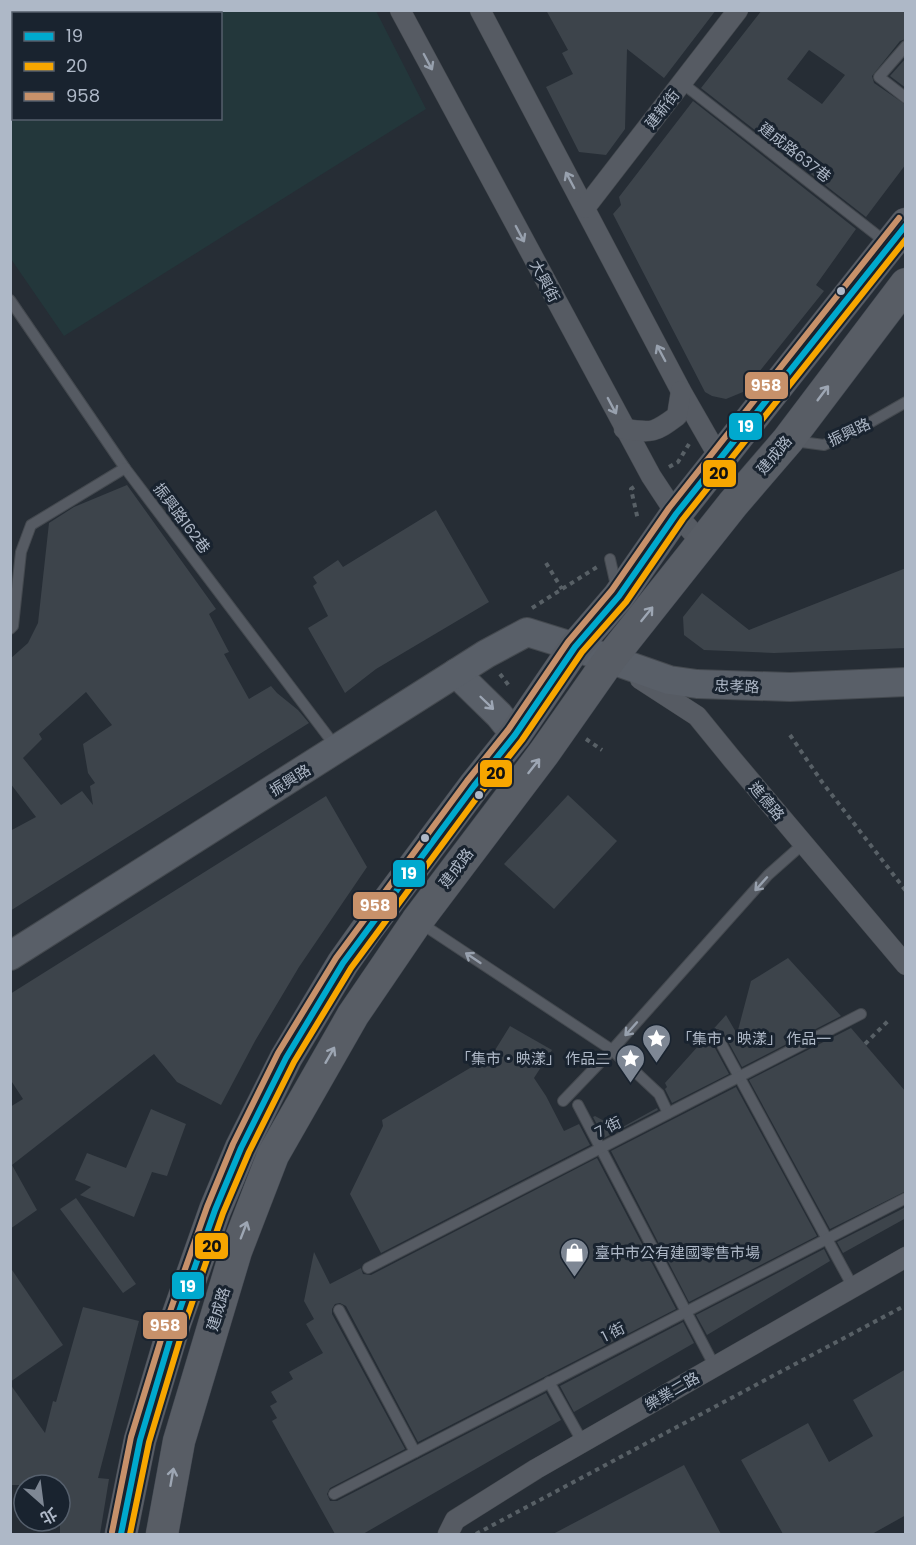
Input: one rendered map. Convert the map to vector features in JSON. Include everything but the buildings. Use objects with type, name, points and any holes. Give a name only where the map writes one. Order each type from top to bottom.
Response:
[{"type":"main road","points":[[121,1534],[140,1440],[175,1323],[215,1210],[241,1148],[286,1058],[343,963],[390,897],[515,735],[576,647],[619,596],[676,514],[898,235]]},
{"type":"main road","name":"建成路","points":[[162,1534],[179,1441],[225,1284],[273,1155],[353,1015],[417,921],[544,753],[610,659],[733,504],[788,440],[906,284]]},
{"type":"main road","name":"振興路","points":[[11,954],[456,674],[527,632],[576,647]]},
{"type":"main road","name":"忠孝路","points":[[576,647],[669,680],[697,684],[789,687],[906,682]]},
{"type":"main road","points":[[456,674],[499,715],[515,735]]},
{"type":"street","name":"大興街","points":[[400,10],[624,429],[663,497],[703,544]]},
{"type":"street","points":[[480,10],[681,391],[720,459]]},
{"type":"street","name":"建新街","points":[[585,208],[738,10]]},
{"type":"street","points":[[624,429],[646,432],[659,430],[677,416],[681,391]]},
{"type":"street","name":"進德路","points":[[610,659],[698,716],[906,965]]},
{"type":"street","name":"樂業二路","points":[[448,1534],[455,1520],[582,1443],[906,1257]]},
{"type":"lane","points":[[906,46],[879,77],[906,98]]},
{"type":"lane","name":"建成路637巷","points":[[682,82],[898,235]]},
{"type":"lane","name":"振興路162巷","points":[[10,300],[125,468],[338,749]]},
{"type":"lane","name":"振興路","points":[[788,440],[824,445],[857,430],[906,402]]},
{"type":"lane","points":[[10,629],[13,626],[21,552],[31,525],[125,468]]},
{"type":"lane","points":[[609,559],[619,596]]},
{"type":"lane","points":[[563,1101],[577,1089],[768,875],[803,844]]},
{"type":"lane","points":[[417,921],[612,1050],[659,1094],[668,1113]]},
{"type":"lane","name":"7 街","points":[[368,1268],[861,1014]]},
{"type":"lane","points":[[717,1036],[853,1287]]},
{"type":"lane","points":[[578,1105],[715,1366]]},
{"type":"lane","name":"1 街","points":[[334,1494],[906,1198]]},
{"type":"lane","points":[[339,1310],[415,1452]]},
{"type":"lane","points":[[549,1382],[582,1443]]},
{"type":"path","points":[[546,563],[562,589]]},
{"type":"path","points":[[790,735],[822,782],[906,891]]},
{"type":"path","points":[[865,1044],[890,1019]]},
{"type":"path","points":[[476,1534],[906,1305]]},
{"type":"green space","points":[[10,11],[376,11],[426,109],[64,336],[11,259]]},
{"type":"transit line","name":"958","points":[[112,1532],[131,1437],[167,1320],[207,1207],[233,1144],[278,1053],[336,958],[467,781],[508,730],[568,642],[612,590],[669,508],[899,218]]},
{"type":"transit line","name":"19","points":[[121,1534],[140,1440],[175,1323],[215,1210],[241,1148],[286,1058],[343,963],[474,786],[515,735],[575,647],[619,596],[676,514],[906,225]]},
{"type":"transit line","name":"20","points":[[130,1534],[149,1442],[184,1326],[223,1213],[249,1152],[294,1062],[351,968],[522,740],[582,652],[626,602],[683,519],[906,239]]},
{"type":"place","name":"「集市‧映漾」 作品一","points":[[656,1064]]},
{"type":"place","name":"「集市‧映漾」 作品二","points":[[631,1084]]},
{"type":"place","name":"臺中市公有建國零售市場","points":[[574,1278]]}]
